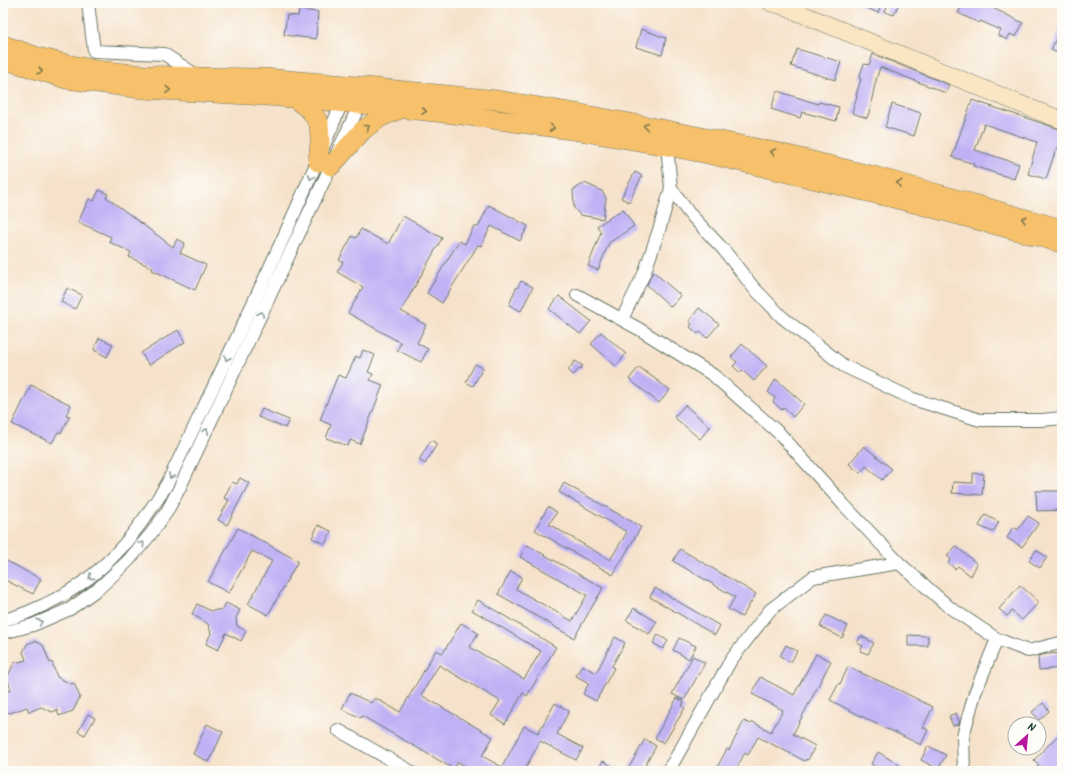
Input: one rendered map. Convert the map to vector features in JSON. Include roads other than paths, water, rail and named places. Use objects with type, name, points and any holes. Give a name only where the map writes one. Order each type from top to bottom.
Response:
[{"type":"main road","points":[[3,45],[38,57],[96,70],[144,75],[265,78],[353,94],[402,108],[579,131],[667,146],[907,201],[1062,243]]},
{"type":"main road","points":[[3,59],[66,78],[143,89],[294,98],[353,94],[497,100],[652,127],[775,152],[878,177],[1062,229]]},
{"type":"main road","points":[[294,98],[310,110],[319,123],[320,141],[325,164],[363,130],[381,117],[402,108]]},
{"type":"street","points":[[88,3],[94,51],[164,54],[199,77]]},
{"type":"street","points":[[771,3],[780,5],[1062,120]]},
{"type":"street","points":[[3,633],[33,625],[70,609],[99,588],[128,561],[166,513],[179,489],[325,164],[353,94]]},
{"type":"street","points":[[3,620],[26,614],[66,595],[85,582],[119,552],[152,508],[167,484],[273,261],[325,164],[353,94]]},
{"type":"street","points":[[622,319],[644,274],[671,188],[667,146]]},
{"type":"street","points":[[671,188],[688,212],[722,249],[753,287],[782,316],[844,366],[914,399],[980,420],[1042,420],[1062,418]]},
{"type":"street","points":[[577,295],[646,333],[713,375],[780,434],[899,563],[948,607],[997,639],[1028,651],[1060,644],[1062,642]]},
{"type":"street","points":[[667,771],[731,660],[770,610],[813,577],[899,563]]},
{"type":"street","points":[[964,771],[963,736],[975,693],[997,639]]},
{"type":"street","points":[[338,730],[410,771]]}]
